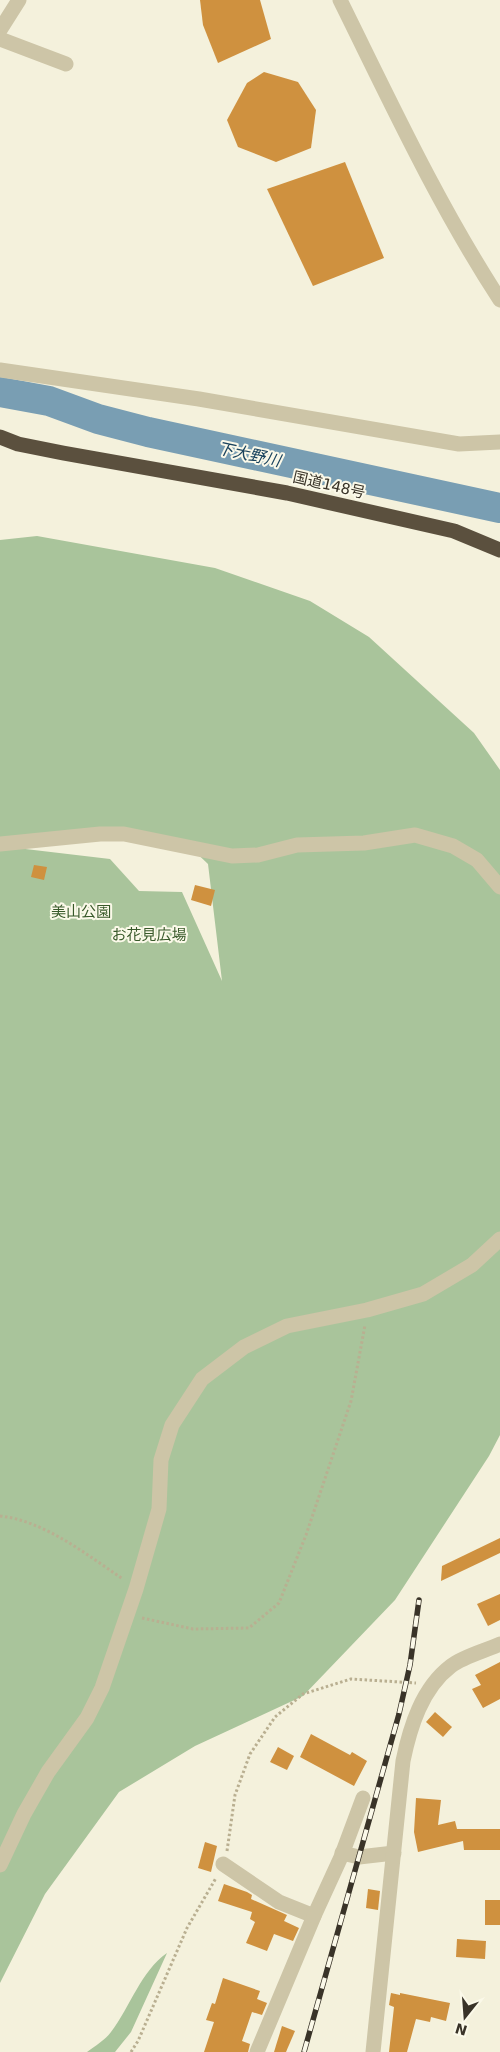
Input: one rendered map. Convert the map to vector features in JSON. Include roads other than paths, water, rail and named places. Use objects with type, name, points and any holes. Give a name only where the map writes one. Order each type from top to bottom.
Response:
[{"type":"highway","name":"国道148号","points":[[0,438],[18,444],[63,453],[296,495],[454,531],[500,550]]},
{"type":"street","points":[[0,30],[19,0]]},
{"type":"street","points":[[340,0],[418,156],[481,271],[500,300]]},
{"type":"street","points":[[0,39],[66,64]]},
{"type":"street","points":[[0,370],[199,399],[459,444],[500,442]]},
{"type":"street","points":[[0,844],[100,834],[124,834],[232,856],[258,855],[297,846],[364,843],[415,835],[453,846],[476,860],[500,887]]},
{"type":"street","points":[[0,1865],[24,1814],[48,1772],[87,1718],[102,1688],[136,1589],[158,1509],[161,1460],[172,1424],[202,1379],[244,1347],[287,1326],[367,1310],[423,1294],[472,1265],[500,1240]]},
{"type":"street","points":[[373,2052],[403,1761],[408,1736],[418,1711],[434,1684],[451,1666],[500,1644]]},
{"type":"street","points":[[257,2052],[342,1854],[363,1798]]},
{"type":"street","points":[[342,1854],[359,1857],[394,1853]]},
{"type":"street","points":[[223,1864],[279,1902],[314,1916]]},
{"type":"waterway","name":"下大野川","points":[[0,392],[49,401],[98,419],[148,432],[500,508]]},
{"type":"railway","points":[[304,2052],[399,1714],[410,1665],[419,1600]]},
{"type":"park label","name":"美山公園","points":[[81,912]]},
{"type":"park label","name":"お花見広場","points":[[149,935]]}]
